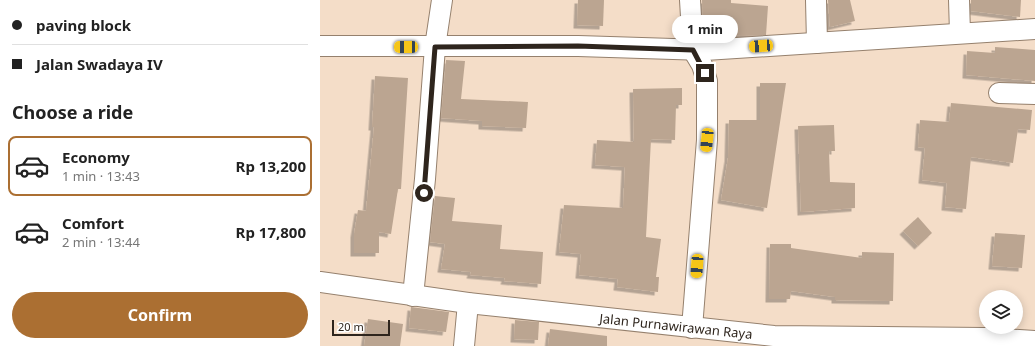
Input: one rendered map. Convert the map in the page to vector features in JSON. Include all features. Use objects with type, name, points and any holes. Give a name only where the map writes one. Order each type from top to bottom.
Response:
[{"type":"street","points":[[413,296],[425,179],[435,47],[442,0]]},
{"type":"street","points":[[690,0],[693,50],[702,64],[708,81],[707,140],[692,328]]},
{"type":"street","points":[[816,0],[817,43]]},
{"type":"street","points":[[959,0],[960,32]]},
{"type":"street","points":[[320,46],[578,46],[693,50],[817,43],[960,32],[1035,29]]},
{"type":"street","points":[[999,93],[1035,94]]},
{"type":"street","name":"Jalan Purnawirawan Raya","points":[[320,282],[468,303],[692,328],[774,341],[1035,341]]},
{"type":"street","points":[[464,346],[468,303]]},
{"type":"building","points":[[578,0],[604,0],[603,26],[577,25]]},
{"type":"building","points":[[702,0],[731,0],[731,3],[768,6],[766,35],[741,36],[703,33]]},
{"type":"building","points":[[828,0],[850,0],[855,21],[830,27]]},
{"type":"building","points":[[971,0],[1021,0],[1020,17],[971,11]]},
{"type":"building","points":[[995,47],[1035,50],[1035,81],[966,75],[967,51],[995,53]]},
{"type":"building","points":[[446,60],[465,61],[461,99],[528,102],[526,128],[482,126],[482,121],[441,118]]},
{"type":"building","points":[[375,76],[408,78],[401,189],[398,189],[391,234],[379,232],[379,253],[354,253],[354,234],[358,210],[366,211],[374,127],[372,127]]},
{"type":"building","points":[[760,83],[786,83],[767,208],[721,200],[728,158],[729,120],[760,120]]},
{"type":"building","points":[[682,88],[682,105],[676,105],[675,140],[651,139],[646,237],[661,239],[656,277],[659,277],[658,292],[617,287],[618,279],[579,275],[581,254],[559,252],[564,205],[623,208],[625,167],[595,165],[597,140],[634,142],[633,89]]},
{"type":"building","points":[[951,103],[1032,110],[1030,130],[1018,129],[1013,163],[971,157],[966,209],[945,207],[947,183],[922,180],[925,148],[918,147],[920,120],[949,122]]},
{"type":"building","points":[[834,125],[835,151],[829,151],[830,182],[855,183],[855,208],[801,212],[798,126]]},
{"type":"building","points":[[435,196],[455,198],[452,221],[502,225],[500,249],[543,252],[541,284],[504,281],[505,278],[470,275],[471,272],[441,269],[445,244],[430,242]]},
{"type":"building","points":[[918,217],[932,233],[918,246],[903,231]]},
{"type":"building","points":[[995,233],[1025,235],[1022,268],[992,266]]},
{"type":"building","points":[[770,244],[791,244],[791,248],[862,258],[862,252],[894,253],[893,301],[835,300],[835,297],[791,291],[790,299],[769,299]]},
{"type":"building","points":[[411,307],[449,312],[446,332],[409,328]]},
{"type":"building","points":[[368,319],[403,324],[400,346],[364,346]]},
{"type":"building","points":[[515,320],[539,322],[538,340],[514,339]]},
{"type":"building","points":[[550,329],[607,336],[607,346],[548,346]]},
{"type":"route","points":[[424,193],[435,47],[578,46],[693,50],[702,64],[705,73]]}]
